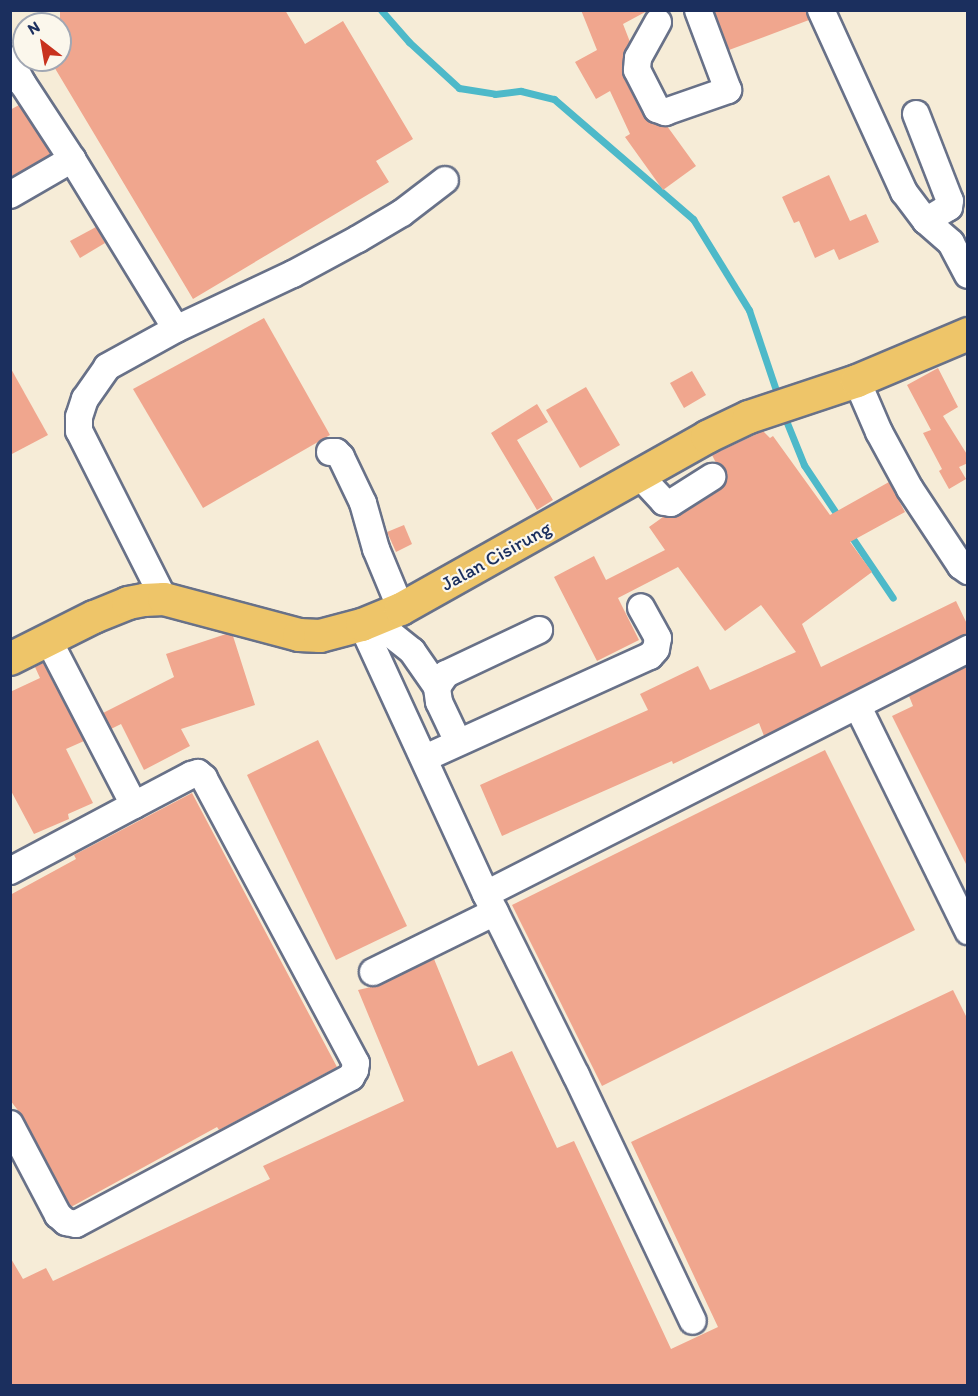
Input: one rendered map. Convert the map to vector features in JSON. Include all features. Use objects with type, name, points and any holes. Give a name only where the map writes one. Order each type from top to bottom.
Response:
[{"type":"main road","name":"Jalan Cisirung","points":[[10,659],[94,617],[128,603],[164,599],[300,635],[337,633],[379,618],[707,437],[781,406],[857,381],[968,334]]},
{"type":"street","points":[[658,22],[638,58],[637,70],[657,109],[665,112],[728,90],[698,10]]},
{"type":"street","points":[[822,10],[904,192],[926,221],[951,243],[968,275]]},
{"type":"street","points":[[10,60],[17,88],[72,159],[176,329]]},
{"type":"street","points":[[916,114],[950,201],[949,207],[926,221]]},
{"type":"street","points":[[10,195],[72,159]]},
{"type":"street","points":[[164,599],[79,431],[79,417],[85,399],[106,367],[176,329],[293,274],[358,239],[402,213],[445,180]]},
{"type":"street","points":[[857,381],[879,432],[910,489],[961,566],[968,571]]},
{"type":"street","points":[[330,452],[336,452],[341,457],[363,503],[376,549],[379,618],[425,758],[490,903],[693,1320]]},
{"type":"street","points":[[640,476],[664,502],[671,503],[712,477]]},
{"type":"street","points":[[425,758],[650,656],[656,649],[658,638],[641,607]]},
{"type":"street","points":[[379,618],[412,651],[437,687],[439,702],[458,742]]},
{"type":"street","points":[[437,687],[446,674],[539,630]]},
{"type":"street","points":[[49,641],[134,805]]},
{"type":"street","points":[[373,972],[490,903],[968,649]]},
{"type":"street","points":[[858,707],[968,931]]},
{"type":"street","points":[[10,871],[191,775],[198,774],[204,778],[356,1063],[356,1070],[351,1077],[76,1224],[66,1222],[58,1215],[10,1124]]},
{"type":"building","points":[[60,10],[285,10],[305,44],[343,21],[413,139],[376,161],[389,182],[193,299],[57,72],[72,72],[72,12],[60,12]]},
{"type":"building","points":[[581,10],[649,10],[623,24],[630,42],[623,57],[623,76],[644,117],[652,123],[667,126],[696,166],[663,190],[625,137],[630,134],[610,91],[596,99],[575,62],[597,50]]},
{"type":"building","points":[[714,10],[806,10],[809,20],[729,50]]},
{"type":"building","points":[[19,105],[51,154],[10,177],[10,110]]},
{"type":"building","points":[[829,175],[850,221],[866,214],[879,242],[839,260],[834,249],[815,258],[799,221],[794,223],[782,197]]},
{"type":"building","points":[[96,227],[105,243],[80,258],[70,241]]},
{"type":"building","points":[[264,318],[330,435],[203,508],[133,389]]},
{"type":"building","points":[[10,367],[48,435],[10,455]]},
{"type":"building","points":[[938,368],[958,407],[943,416],[968,456],[968,463],[959,467],[966,479],[949,489],[939,471],[942,469],[923,433],[931,430],[907,385]]},
{"type":"building","points":[[692,371],[706,395],[684,408],[670,383]]},
{"type":"building","points":[[586,387],[620,445],[580,468],[546,410]]},
{"type":"building","points":[[537,404],[548,422],[517,440],[553,500],[537,510],[491,433]]},
{"type":"building","points":[[763,431],[770,438],[773,436],[830,515],[889,482],[905,512],[850,542],[872,572],[802,624],[821,667],[956,601],[968,626],[968,634],[764,736],[759,723],[673,764],[672,761],[502,836],[480,785],[648,710],[640,694],[698,666],[710,690],[796,652],[761,605],[725,631],[678,567],[618,598],[639,640],[597,661],[554,577],[594,556],[606,580],[665,550],[649,527],[663,517],[679,516],[720,490],[727,476],[712,455]]},
{"type":"building","points":[[404,525],[412,544],[396,552],[387,532]]},
{"type":"building","points":[[226,634],[233,636],[255,705],[181,729],[190,746],[144,770],[121,724],[111,729],[103,713],[174,677],[166,654]]},
{"type":"building","points":[[43,663],[84,741],[66,749],[93,803],[68,814],[69,819],[34,834],[10,789],[10,692],[40,678],[35,667]]},
{"type":"building","points":[[968,666],[968,868],[892,716],[913,706],[909,696]]},
{"type":"building","points":[[318,740],[407,926],[336,960],[247,775]]},
{"type":"building","points":[[825,750],[915,930],[602,1086],[512,905]]},
{"type":"building","points":[[192,793],[337,1067],[219,1130],[217,1127],[71,1207],[23,1117],[10,1100],[10,895],[76,859],[74,855]]},
{"type":"building","points":[[434,959],[478,1066],[512,1051],[557,1148],[574,1141],[671,1349],[718,1327],[631,1142],[953,990],[968,1020],[968,1386],[10,1386],[10,1257],[23,1279],[46,1268],[53,1281],[270,1179],[263,1166],[404,1101],[358,990],[380,985]]},
{"type":"waterway","points":[[381,10],[409,42],[459,88],[495,94],[521,91],[554,99],[693,219],[749,310],[779,399]]},
{"type":"waterway","points":[[783,413],[804,465],[840,519]]},
{"type":"waterway","points":[[849,533],[893,598]]}]
